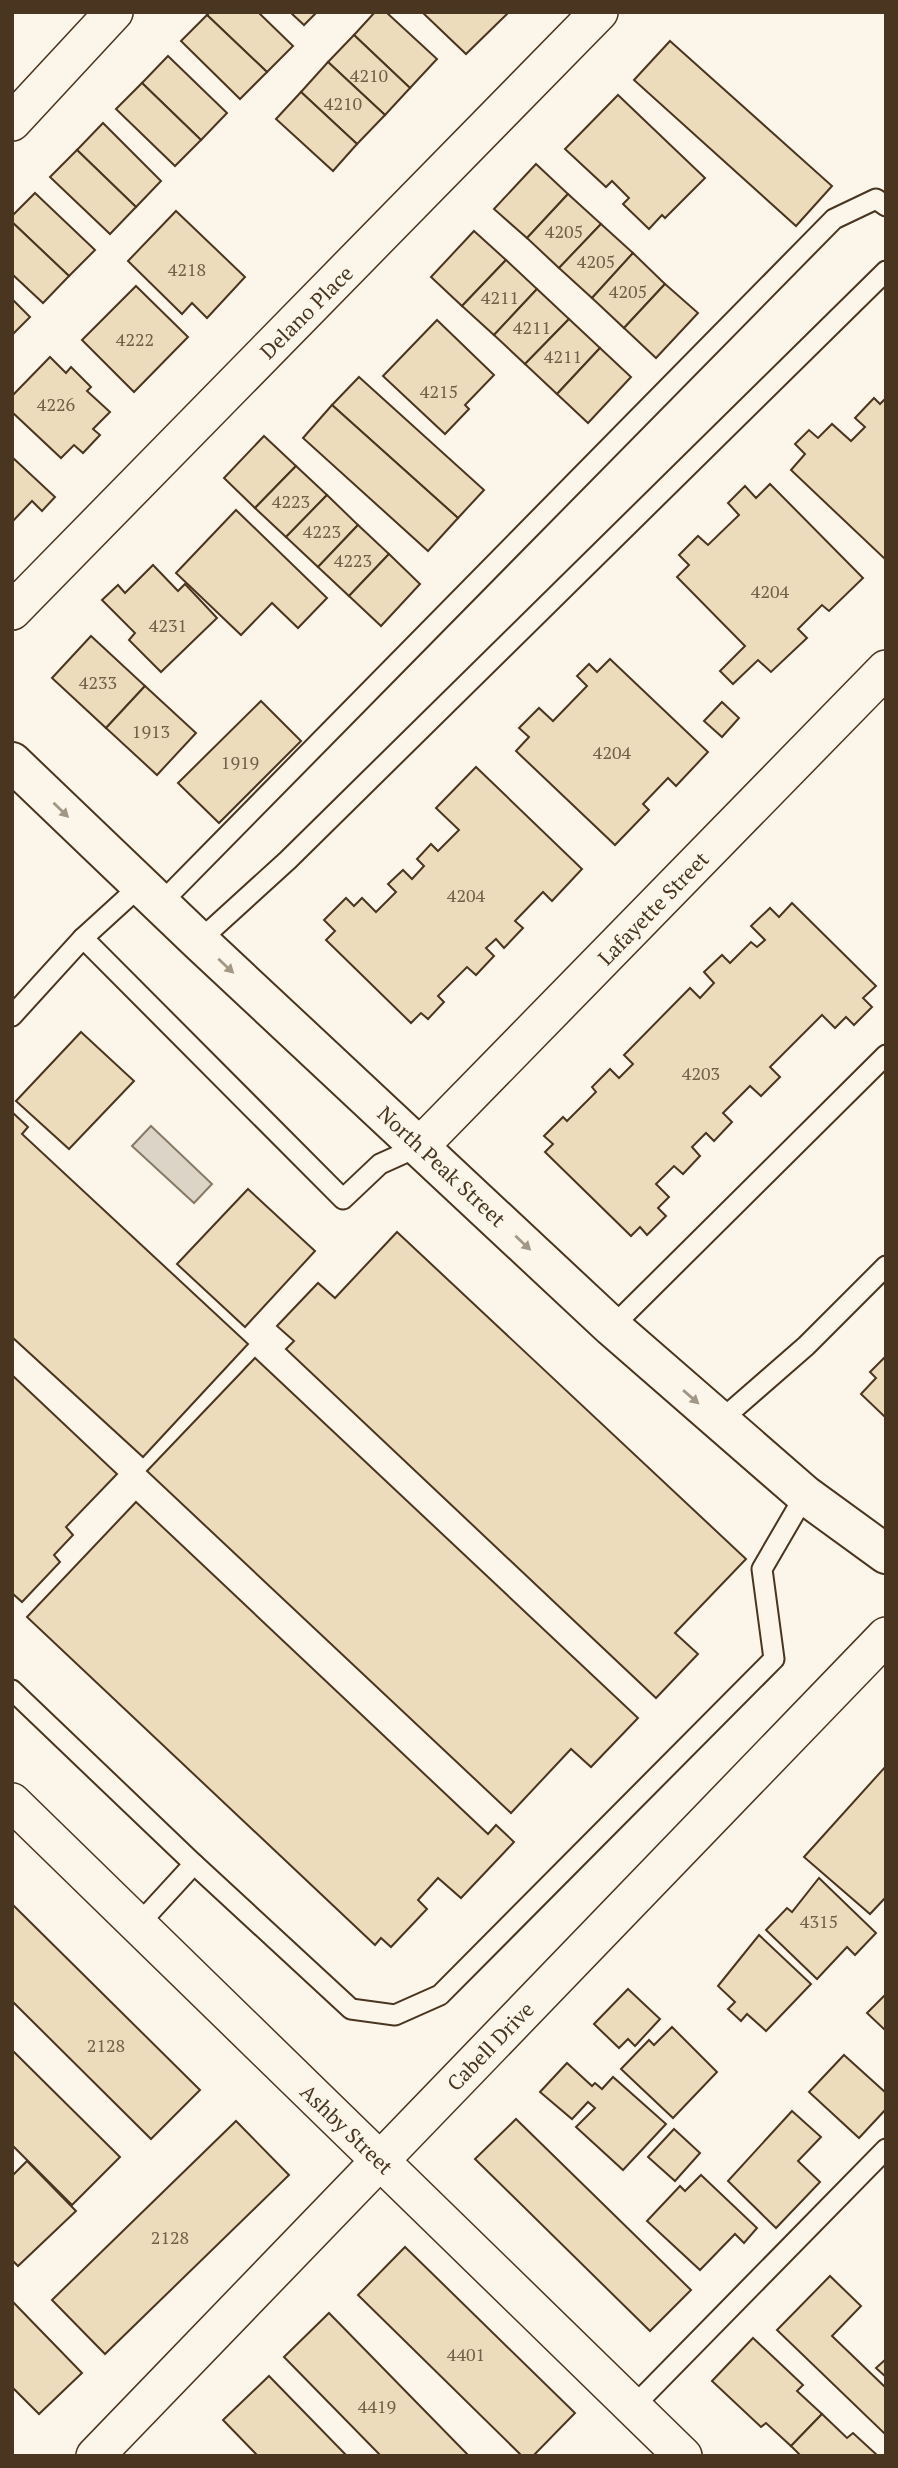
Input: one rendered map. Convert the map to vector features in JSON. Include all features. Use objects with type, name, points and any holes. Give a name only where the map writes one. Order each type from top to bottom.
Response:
[{"type":"main road","name":"North Peak Street","points":[[12,762],[150,895],[612,1327],[805,1495],[886,1554]]},
{"type":"street","points":[[12,122],[114,12]]},
{"type":"street","name":"Delano Place","points":[[12,611],[599,12]]},
{"type":"street","name":"Lafayette Street","points":[[420,1146],[886,670]]},
{"type":"street","name":"Cabell Drive","points":[[95,2456],[886,1636]]},
{"type":"street","name":"Ashby Street","points":[[12,1801],[683,2456]]},
{"type":"lane","points":[[12,1016],[83,938],[150,895],[834,219],[876,199],[886,206]]},
{"type":"lane","points":[[199,941],[288,860],[886,271]]},
{"type":"lane","points":[[83,938],[343,1199],[380,1164],[420,1146]]},
{"type":"lane","points":[[612,1327],[886,1055]]},
{"type":"lane","points":[[720,1421],[806,1346],[886,1266]]},
{"type":"lane","points":[[12,1690],[351,2010],[395,2015],[440,1995],[774,1659],[762,1569],[805,1495]]},
{"type":"lane","points":[[138,1925],[194,1864]]},
{"type":"lane","points":[[633,2407],[886,2149]]},
{"type":"shaded area","points":[[151,1126],[212,1184],[194,1203],[132,1146]]},
{"type":"building","points":[[210,12],[258,12],[293,46],[267,72],[207,15]]},
{"type":"building","points":[[290,12],[317,12],[304,25]]},
{"type":"building","points":[[375,12],[386,12],[437,59],[410,88],[354,35]]},
{"type":"building","points":[[422,12],[509,12],[466,54]]},
{"type":"building","points":[[207,15],[267,72],[240,99],[181,41]]},
{"type":"building","points":[[354,35],[410,88],[385,115],[328,62]]},
{"type":"building","points":[[670,41],[832,186],[796,226],[634,80]]},
{"type":"building","points":[[168,56],[227,113],[201,140],[142,83]]},
{"type":"building","points":[[328,62],[385,115],[357,144],[301,92]]},
{"type":"building","points":[[142,83],[201,140],[175,166],[116,109]]},
{"type":"building","points":[[301,92],[357,144],[333,171],[276,119]]},
{"type":"building","points":[[618,95],[705,178],[665,218],[662,215],[649,229],[623,204],[629,198],[612,181],[606,187],[565,149]]},
{"type":"building","points":[[103,123],[161,181],[136,207],[77,150]]},
{"type":"building","points":[[77,150],[136,207],[110,234],[50,177]]},
{"type":"building","points":[[536,164],[568,194],[527,238],[494,209]]},
{"type":"building","points":[[35,193],[95,250],[69,276],[12,222],[12,216]]},
{"type":"building","points":[[568,194],[601,224],[559,268],[527,238]]},
{"type":"building","points":[[176,211],[245,277],[207,318],[192,303],[182,314],[128,261]]},
{"type":"building","points":[[12,222],[69,276],[43,303],[12,274]]},
{"type":"building","points":[[601,224],[633,253],[592,298],[559,268]]},
{"type":"building","points":[[474,231],[506,260],[462,306],[431,277]]},
{"type":"building","points":[[633,253],[665,284],[624,328],[592,298]]},
{"type":"building","points":[[506,260],[537,289],[494,335],[462,306]]},
{"type":"building","points":[[665,284],[698,313],[656,358],[624,328]]},
{"type":"building","points":[[136,286],[188,337],[134,392],[82,340]]},
{"type":"building","points":[[537,289],[569,319],[525,364],[494,335]]},
{"type":"building","points":[[12,299],[30,317],[12,335]]},
{"type":"building","points":[[569,319],[600,348],[557,394],[525,364]]},
{"type":"building","points":[[437,320],[494,375],[465,405],[469,409],[445,434],[383,376]]},
{"type":"building","points":[[600,348],[631,377],[588,423],[557,394]]},
{"type":"building","points":[[50,357],[66,373],[71,367],[91,387],[87,391],[110,412],[93,429],[100,435],[83,453],[74,445],[61,458],[12,412],[12,396]]},
{"type":"building","points":[[359,377],[484,490],[458,518],[332,405]]},
{"type":"building","points":[[874,398],[880,404],[886,398],[886,560],[791,470],[805,454],[795,444],[809,430],[818,438],[832,424],[851,441],[865,427],[855,418]]},
{"type":"building","points":[[332,405],[458,518],[428,551],[303,438]]},
{"type":"building","points":[[264,436],[296,466],[255,508],[224,478]]},
{"type":"building","points":[[12,457],[55,497],[42,511],[32,501],[12,522]]},
{"type":"building","points":[[296,466],[327,495],[286,537],[255,508]]},
{"type":"building","points":[[770,484],[863,578],[829,611],[822,605],[798,629],[807,638],[771,672],[758,660],[733,684],[720,671],[745,646],[677,577],[689,565],[679,555],[698,536],[708,545],[739,515],[728,503],[745,486],[756,498]]},
{"type":"building","points":[[327,495],[358,525],[318,567],[286,537]]},
{"type":"building","points":[[236,510],[327,598],[298,628],[272,603],[241,635],[176,573]]},
{"type":"building","points":[[358,525],[389,554],[349,596],[318,567]]},
{"type":"building","points":[[389,554],[420,584],[381,626],[349,596]]},
{"type":"building","points":[[153,565],[178,591],[185,584],[217,618],[161,672],[129,640],[135,633],[102,600],[118,585],[125,593]]},
{"type":"building","points":[[91,636],[145,686],[106,728],[52,678]]},
{"type":"building","points":[[610,659],[708,752],[676,786],[668,778],[643,804],[649,810],[615,845],[516,751],[529,737],[519,728],[539,708],[553,721],[587,686],[577,676],[589,664],[597,672]]},
{"type":"building","points":[[145,686],[196,733],[157,775],[106,728]]},
{"type":"building","points":[[261,701],[301,741],[219,823],[178,783]]},
{"type":"building","points":[[722,702],[739,718],[722,737],[704,721]]},
{"type":"building","points":[[476,767],[582,869],[552,901],[543,892],[515,921],[523,928],[504,948],[496,939],[486,948],[494,956],[476,975],[467,967],[438,996],[444,1002],[428,1019],[421,1013],[411,1023],[326,940],[335,931],[324,920],[346,898],[354,906],[362,898],[376,912],[396,892],[388,884],[403,870],[412,879],[424,866],[417,859],[431,844],[438,851],[459,830],[436,808]]},
{"type":"building","points":[[792,903],[876,986],[863,998],[872,1007],[854,1025],[846,1017],[835,1028],[822,1015],[770,1067],[780,1077],[761,1096],[750,1086],[723,1113],[732,1122],[714,1141],[706,1133],[692,1147],[700,1156],[683,1174],[674,1166],[656,1184],[669,1197],[658,1208],[666,1216],[647,1235],[640,1227],[631,1236],[545,1152],[553,1144],[544,1136],[563,1117],[567,1121],[596,1092],[592,1087],[610,1069],[619,1078],[633,1064],[624,1055],[690,988],[700,998],[714,983],[704,972],[722,955],[730,963],[751,942],[757,947],[765,940],[751,926],[770,908],[779,917]]},
{"type":"building","points":[[81,1032],[134,1081],[69,1149],[16,1101]]},
{"type":"building","points":[[12,1112],[28,1127],[22,1134],[248,1344],[143,1457],[12,1337]]},
{"type":"building","points":[[248,1189],[315,1251],[245,1327],[177,1264]]},
{"type":"building","points":[[397,1232],[746,1559],[675,1633],[698,1654],[656,1698],[286,1349],[294,1341],[277,1326],[318,1283],[335,1298]]},
{"type":"building","points":[[886,1356],[886,1418],[861,1394],[876,1378],[870,1372]]},
{"type":"building","points":[[255,1358],[638,1718],[591,1767],[571,1749],[511,1813],[147,1471]]},
{"type":"building","points":[[12,1375],[117,1474],[66,1527],[73,1535],[54,1555],[60,1562],[22,1602],[12,1593]]},
{"type":"building","points":[[136,1502],[488,1834],[496,1825],[514,1842],[461,1898],[438,1878],[418,1900],[427,1909],[391,1947],[381,1938],[375,1945],[27,1617]]},
{"type":"building","points":[[886,1766],[886,1897],[870,1914],[804,1857]]},
{"type":"building","points":[[819,1878],[876,1933],[855,1955],[847,1947],[817,1979],[766,1930],[787,1908],[792,1912]]},
{"type":"building","points":[[12,1904],[200,2090],[151,2139],[12,2001]]},
{"type":"building","points":[[759,1935],[811,1984],[766,2031],[747,2014],[741,2021],[728,2009],[735,2002],[718,1986]]},
{"type":"building","points":[[628,1989],[660,2019],[635,2046],[628,2039],[619,2048],[594,2024]]},
{"type":"building","points":[[886,1994],[886,2031],[867,2013]]},
{"type":"building","points":[[672,2027],[717,2072],[673,2118],[621,2069],[649,2040],[654,2045]]},
{"type":"building","points":[[12,2050],[120,2157],[72,2205],[12,2145]]},
{"type":"building","points":[[844,2055],[886,2093],[886,2109],[859,2138],[809,2092]]},
{"type":"building","points":[[567,2063],[592,2086],[595,2083],[602,2089],[613,2077],[666,2124],[623,2170],[576,2127],[595,2108],[588,2102],[572,2119],[540,2092]]},
{"type":"building","points":[[792,2111],[821,2137],[798,2161],[820,2182],[776,2228],[728,2181]]},
{"type":"building","points":[[516,2119],[691,2290],[650,2331],[475,2159]]},
{"type":"building","points":[[236,2121],[289,2175],[105,2354],[52,2300]]},
{"type":"building","points":[[674,2129],[700,2153],[675,2181],[648,2157]]},
{"type":"building","points":[[27,2161],[76,2211],[18,2266],[12,2260],[12,2176]]},
{"type":"building","points":[[701,2175],[757,2228],[744,2243],[735,2234],[700,2270],[647,2221],[680,2186],[685,2191]]},
{"type":"building","points":[[405,2247],[575,2413],[533,2456],[522,2456],[358,2295]]},
{"type":"building","points":[[830,2276],[861,2306],[832,2336],[886,2388],[886,2435],[777,2330]]},
{"type":"building","points":[[12,2301],[82,2373],[39,2414],[12,2387]]},
{"type":"building","points":[[329,2313],[469,2456],[381,2456],[284,2357]]},
{"type":"building","points":[[753,2338],[803,2385],[797,2391],[822,2414],[791,2446],[766,2423],[761,2427],[712,2381]]},
{"type":"building","points":[[886,2359],[886,2377],[876,2368]]},
{"type":"building","points":[[269,2376],[347,2456],[258,2456],[223,2420]]},
{"type":"building","points":[[822,2414],[847,2438],[853,2433],[878,2456],[801,2456],[791,2446]]}]
